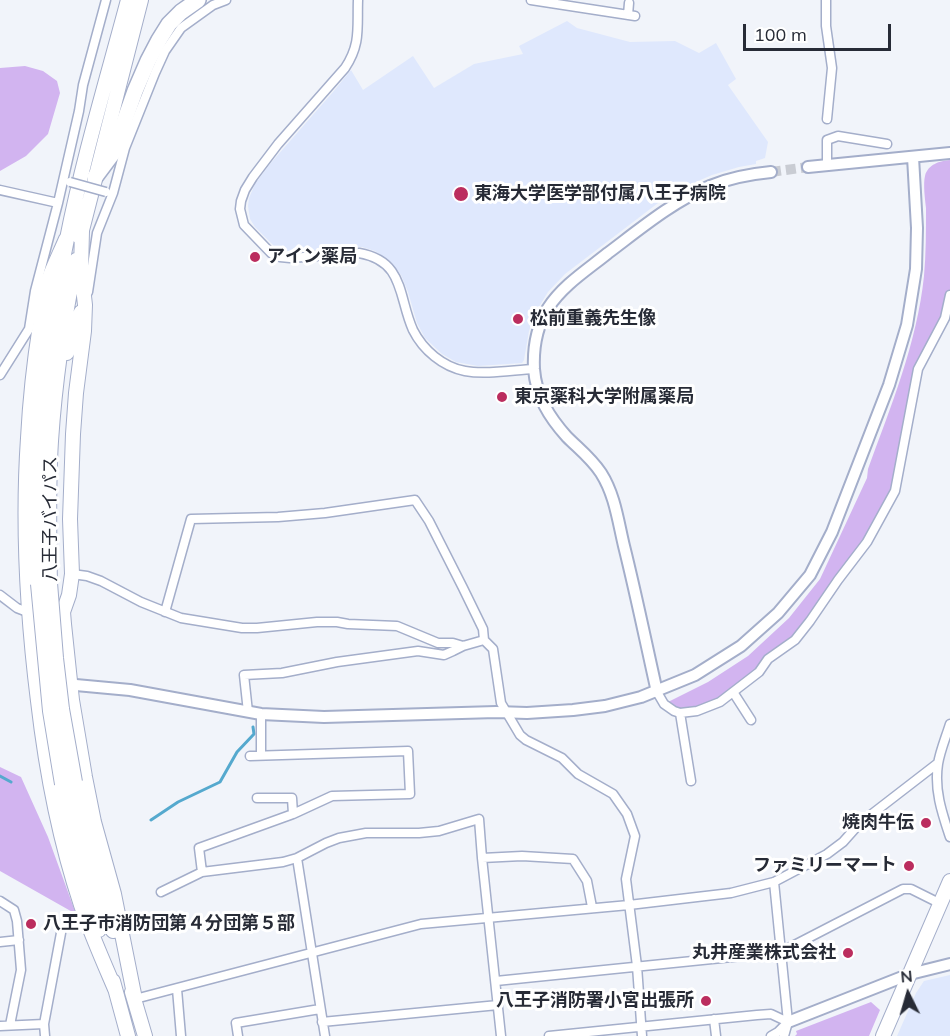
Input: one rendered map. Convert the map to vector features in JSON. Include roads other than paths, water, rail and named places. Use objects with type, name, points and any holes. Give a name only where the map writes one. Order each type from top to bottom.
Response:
[{"type":"highway","points":[[95,177],[113,153],[135,91],[159,40],[181,12],[208,1]]},
{"type":"main road","name":"八王子バイパス","points":[[128,0],[66,239],[52,317],[42,399],[37,476],[44,583],[56,658],[77,849],[128,1036]]},
{"type":"main road","name":"八王子バイパス","points":[[44,583],[54,402],[66,316],[82,231],[141,0]]},
{"type":"main road","points":[[82,231],[81,270],[85,304],[73,434],[70,519],[72,574],[69,595],[63,612],[70,684],[85,777],[94,822],[114,894],[135,999]]},
{"type":"main road","points":[[66,239],[48,281],[40,292],[25,496],[28,614],[35,684],[52,793],[84,913],[115,989]]},
{"type":"main road","points":[[54,402],[61,388],[68,348],[76,321],[85,304]]},
{"type":"main road","name":"八王子バイパス","points":[[68,783],[145,1036]]},
{"type":"main road","points":[[883,1036],[950,881]]},
{"type":"street","points":[[0,375],[28,329],[40,292],[58,202],[67,181],[83,85],[106,0]]},
{"type":"street","points":[[85,304],[97,233],[125,148],[165,51],[182,28],[208,1],[226,0]]},
{"type":"street","points":[[358,0],[356,45],[352,57],[253,177],[245,190],[240,209],[244,225],[271,253],[280,257],[359,253],[380,260],[395,277],[413,329],[421,344],[444,363],[463,371],[534,369]]},
{"type":"street","points":[[531,0],[632,16],[629,3]]},
{"type":"street","points":[[826,0],[826,26],[832,68],[827,119]]},
{"type":"street","points":[[827,166],[827,140],[838,136],[887,144]]},
{"type":"street","points":[[808,167],[950,153]]},
{"type":"street","points":[[35,684],[70,684],[130,690],[261,714],[324,717],[573,710],[641,698],[695,675],[741,646],[777,613],[810,575],[832,532],[889,385],[907,325],[916,269],[917,228],[913,157]]},
{"type":"street","points":[[771,172],[749,174],[710,186],[656,217],[559,294],[541,322],[536,338],[534,369],[539,395],[550,417],[568,439],[586,454],[601,474],[615,504],[657,692],[664,704],[674,711],[680,713],[697,711],[720,702],[759,672],[768,659],[795,640],[867,542],[895,491],[918,369],[945,318],[950,295]]},
{"type":"street","points":[[67,181],[110,192]]},
{"type":"street","points":[[0,190],[58,202]]},
{"type":"street","points":[[165,612],[191,519],[278,517],[416,500],[463,588],[483,629],[484,639],[494,649],[501,703],[520,735],[562,758],[578,774],[614,794],[627,814],[635,836],[626,879],[637,966],[642,1036]]},
{"type":"street","points":[[72,574],[101,581],[181,618],[242,628],[317,622],[398,626],[438,643],[463,646]]},
{"type":"street","points":[[0,596],[28,614],[63,612]]},
{"type":"street","points":[[248,712],[244,675],[282,673],[337,662],[418,651],[444,655],[484,639]]},
{"type":"street","points":[[733,692],[752,720]]},
{"type":"street","points":[[680,713],[691,781]]},
{"type":"street","points":[[261,714],[261,755]]},
{"type":"street","points":[[950,724],[938,763],[936,781],[938,803],[950,837]]},
{"type":"street","points":[[202,872],[199,848],[293,814],[332,796],[410,794],[408,751],[250,756]]},
{"type":"street","points":[[135,999],[421,924],[731,893],[774,882],[827,854],[843,842],[859,824],[938,763]]},
{"type":"street","points":[[257,798],[291,798],[293,814]]},
{"type":"street","points":[[161,892],[202,872],[252,867],[297,858],[339,838],[366,833],[440,831],[479,819],[501,1036]]},
{"type":"street","points":[[482,858],[522,856],[573,859],[586,881],[592,907]]},
{"type":"street","points":[[297,858],[325,1036]]},
{"type":"street","points":[[774,882],[788,1022],[784,1036]]},
{"type":"street","points":[[496,981],[781,952],[903,889],[911,889],[940,904]]},
{"type":"street","points":[[0,901],[14,910],[19,940],[21,970],[10,1025]]},
{"type":"street","points":[[45,1036],[44,1024],[61,933]]},
{"type":"street","points":[[0,942],[19,940]]},
{"type":"street","points":[[771,1036],[788,1022],[910,974],[950,964]]},
{"type":"street","points":[[177,988],[181,1036]]},
{"type":"street","points":[[322,1022],[498,1005]]},
{"type":"street","points":[[238,1036],[236,1023],[320,1009]]},
{"type":"street","points":[[549,1036],[771,1014],[788,1022]]},
{"type":"street","points":[[714,1019],[716,1036]]},
{"type":"street","points":[[0,1026],[44,1024]]},
{"type":"waterway","points":[[151,820],[178,802],[220,782],[237,752],[254,734],[253,727]]},
{"type":"waterway","points":[[0,776],[11,782]]},
{"type":"tunnel","points":[[771,172],[808,167]]},
{"type":"place","name":"東海大学医学部付属八王子病院","points":[[461,194]]},
{"type":"place","name":"アイン薬局","points":[[255,257]]},
{"type":"place","name":"松前重義先生像","points":[[518,319]]},
{"type":"place","name":"東京薬科大学附属薬局","points":[[502,397]]},
{"type":"place","name":"焼肉牛伝","points":[[926,823]]},
{"type":"place","name":"ファミリーマート","points":[[909,866]]},
{"type":"place","name":"八王子市消防団第４分団第５部","points":[[31,924]]},
{"type":"place","name":"丸井産業株式会社","points":[[848,953]]},
{"type":"place","name":"八王子消防署小宮出張所","points":[[706,1001]]}]
